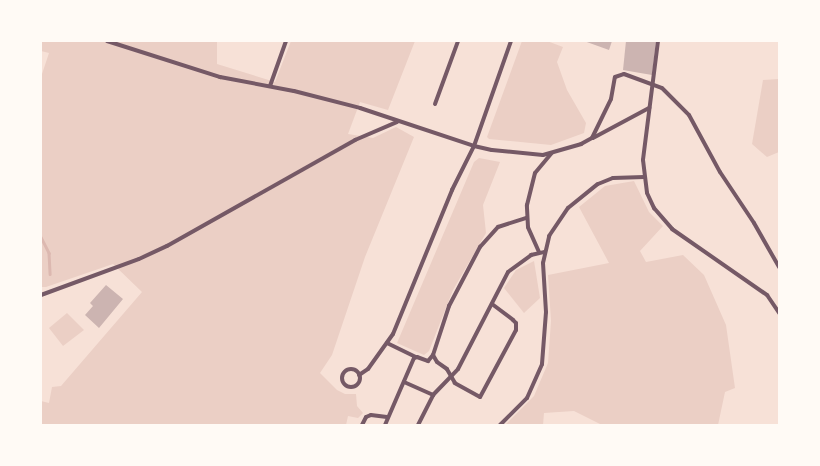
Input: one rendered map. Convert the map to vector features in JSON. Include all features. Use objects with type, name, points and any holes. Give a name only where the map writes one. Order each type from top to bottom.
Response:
[{"type":"street","points":[[107,41],[220,77],[270,86],[360,108],[397,122],[492,150],[552,153],[592,138],[648,108]]},
{"type":"street","points":[[270,86],[286,41]]},
{"type":"street","points":[[435,104],[458,41]]},
{"type":"street","points":[[359,375],[354,370],[346,370],[342,381],[348,386],[355,386],[359,375],[368,368],[388,343],[452,190],[474,146],[511,41]]},
{"type":"street","points":[[658,41],[648,108],[644,177],[647,192],[654,208],[672,229],[767,295],[779,313]]},
{"type":"street","points":[[592,138],[611,100],[615,77],[624,74],[662,88],[690,115],[720,172],[754,223],[779,267]]},
{"type":"street","points":[[41,293],[49,292],[139,259],[167,246],[355,140],[397,122]]},
{"type":"street","points":[[539,252],[532,239],[526,218],[533,178],[552,153]]},
{"type":"street","points":[[500,425],[527,398],[542,364],[546,312],[543,264],[544,252],[549,236],[568,208],[598,184],[613,178],[644,177]]},
{"type":"street","points":[[388,343],[416,358],[428,361],[433,354],[450,306],[480,247],[498,227],[526,218]]},
{"type":"street","points":[[418,425],[433,395],[458,369],[508,272],[539,252],[544,252]]},
{"type":"street","points":[[775,307],[779,303]]},
{"type":"street","points":[[433,354],[437,362],[447,368],[455,383],[480,397],[516,330],[516,323],[492,304]]},
{"type":"street","points":[[386,425],[416,358]]},
{"type":"street","points":[[404,382],[433,395]]},
{"type":"street","points":[[362,425],[363,421],[371,415],[388,417]]},
{"type":"shaded area","points":[[41,41],[217,41],[217,64],[275,82],[291,41],[415,41],[388,110],[360,102],[348,134],[373,138],[396,127],[414,137],[365,257],[332,355],[320,373],[337,390],[345,394],[356,394],[357,406],[363,413],[358,418],[348,416],[346,425],[41,425],[41,401],[49,403],[52,387],[61,386],[142,292],[113,264],[46,287],[41,287],[41,77],[49,53],[41,51]]},
{"type":"shaded area","points":[[522,41],[547,41],[563,47],[557,62],[567,90],[586,123],[584,133],[551,145],[489,139],[487,137]]},
{"type":"shaded area","points":[[779,79],[779,152],[767,157],[752,144],[763,80]]},
{"type":"shaded area","points":[[479,158],[500,162],[483,205],[486,233],[453,290],[429,351],[424,355],[397,343],[474,162]]},
{"type":"shaded area","points":[[634,181],[649,212],[663,226],[640,251],[646,262],[683,255],[704,275],[726,325],[735,388],[725,392],[718,425],[602,425],[574,411],[544,413],[543,425],[505,425],[534,396],[548,363],[551,321],[548,275],[609,263],[579,207],[605,186]]},
{"type":"shaded area","points":[[534,261],[540,298],[524,313],[504,288],[516,270]]},
{"type":"shaded area","points":[[67,313],[84,330],[63,346],[49,328]]},
{"type":"building","points":[[584,41],[612,41],[609,50]]},
{"type":"building","points":[[626,41],[656,41],[652,75],[623,70]]},
{"type":"building","points":[[106,285],[123,299],[99,328],[85,315],[93,306],[90,303]]},
{"type":"waterway","points":[[41,237],[49,253],[50,274]]}]
